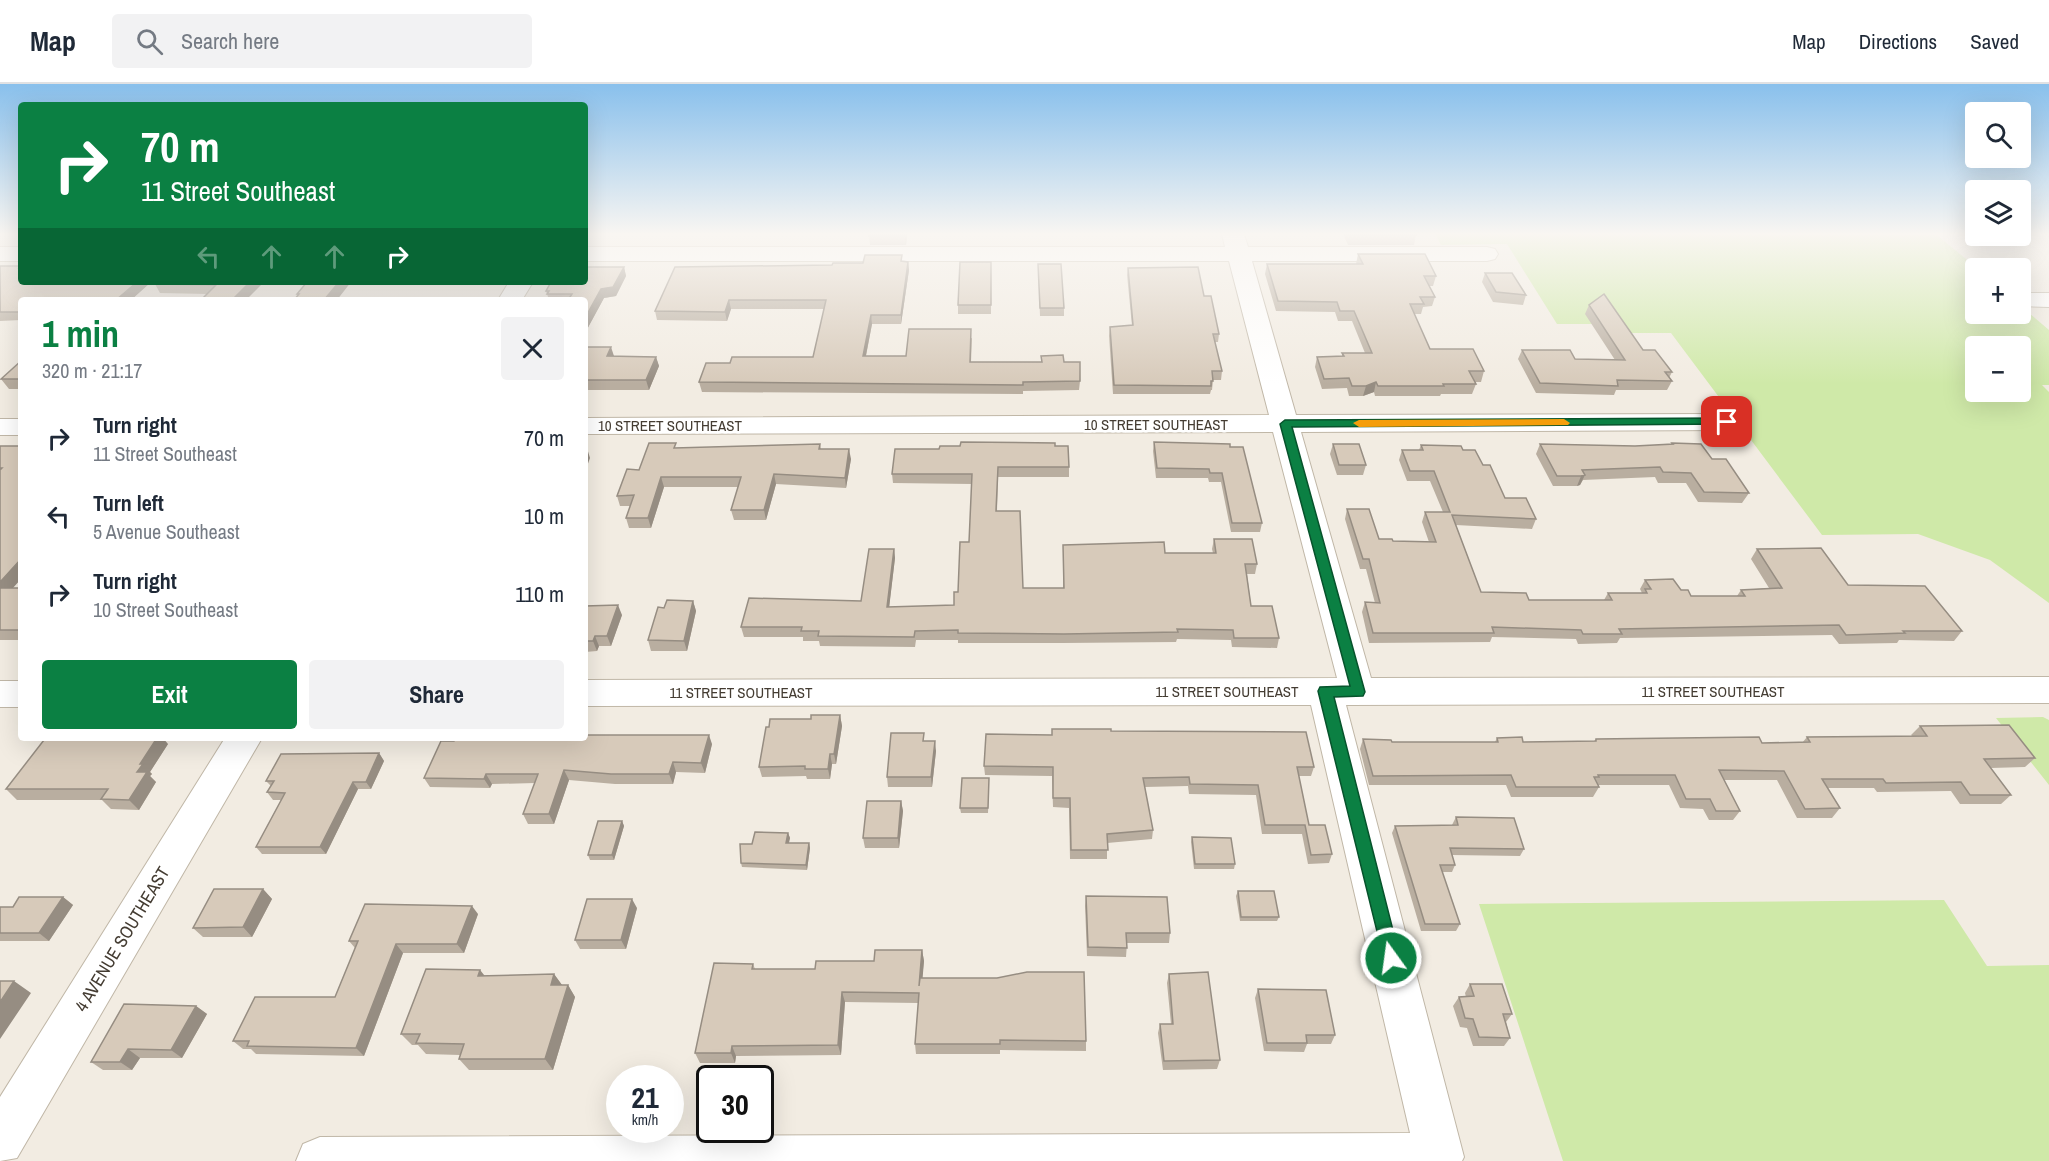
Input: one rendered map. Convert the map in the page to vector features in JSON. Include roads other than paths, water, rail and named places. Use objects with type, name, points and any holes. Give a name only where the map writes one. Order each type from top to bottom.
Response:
[{"type":"street","points":[[320,1161],[1440,1157],[1285,424],[1247,284]]},
{"type":"street","points":[[2031,300],[2049,300]]},
{"type":"street","name":"10 STREET SOUTHEAST","points":[[588,426],[1727,422]]},
{"type":"street","points":[[0,427],[18,427]]},
{"type":"street","name":"11 STREET SOUTHEAST","points":[[588,693],[2049,690]]},
{"type":"street","points":[[0,694],[18,694]]},
{"type":"street","name":"4 AVENUE SOUTHEAST","points":[[0,1141],[242,741]]}]
